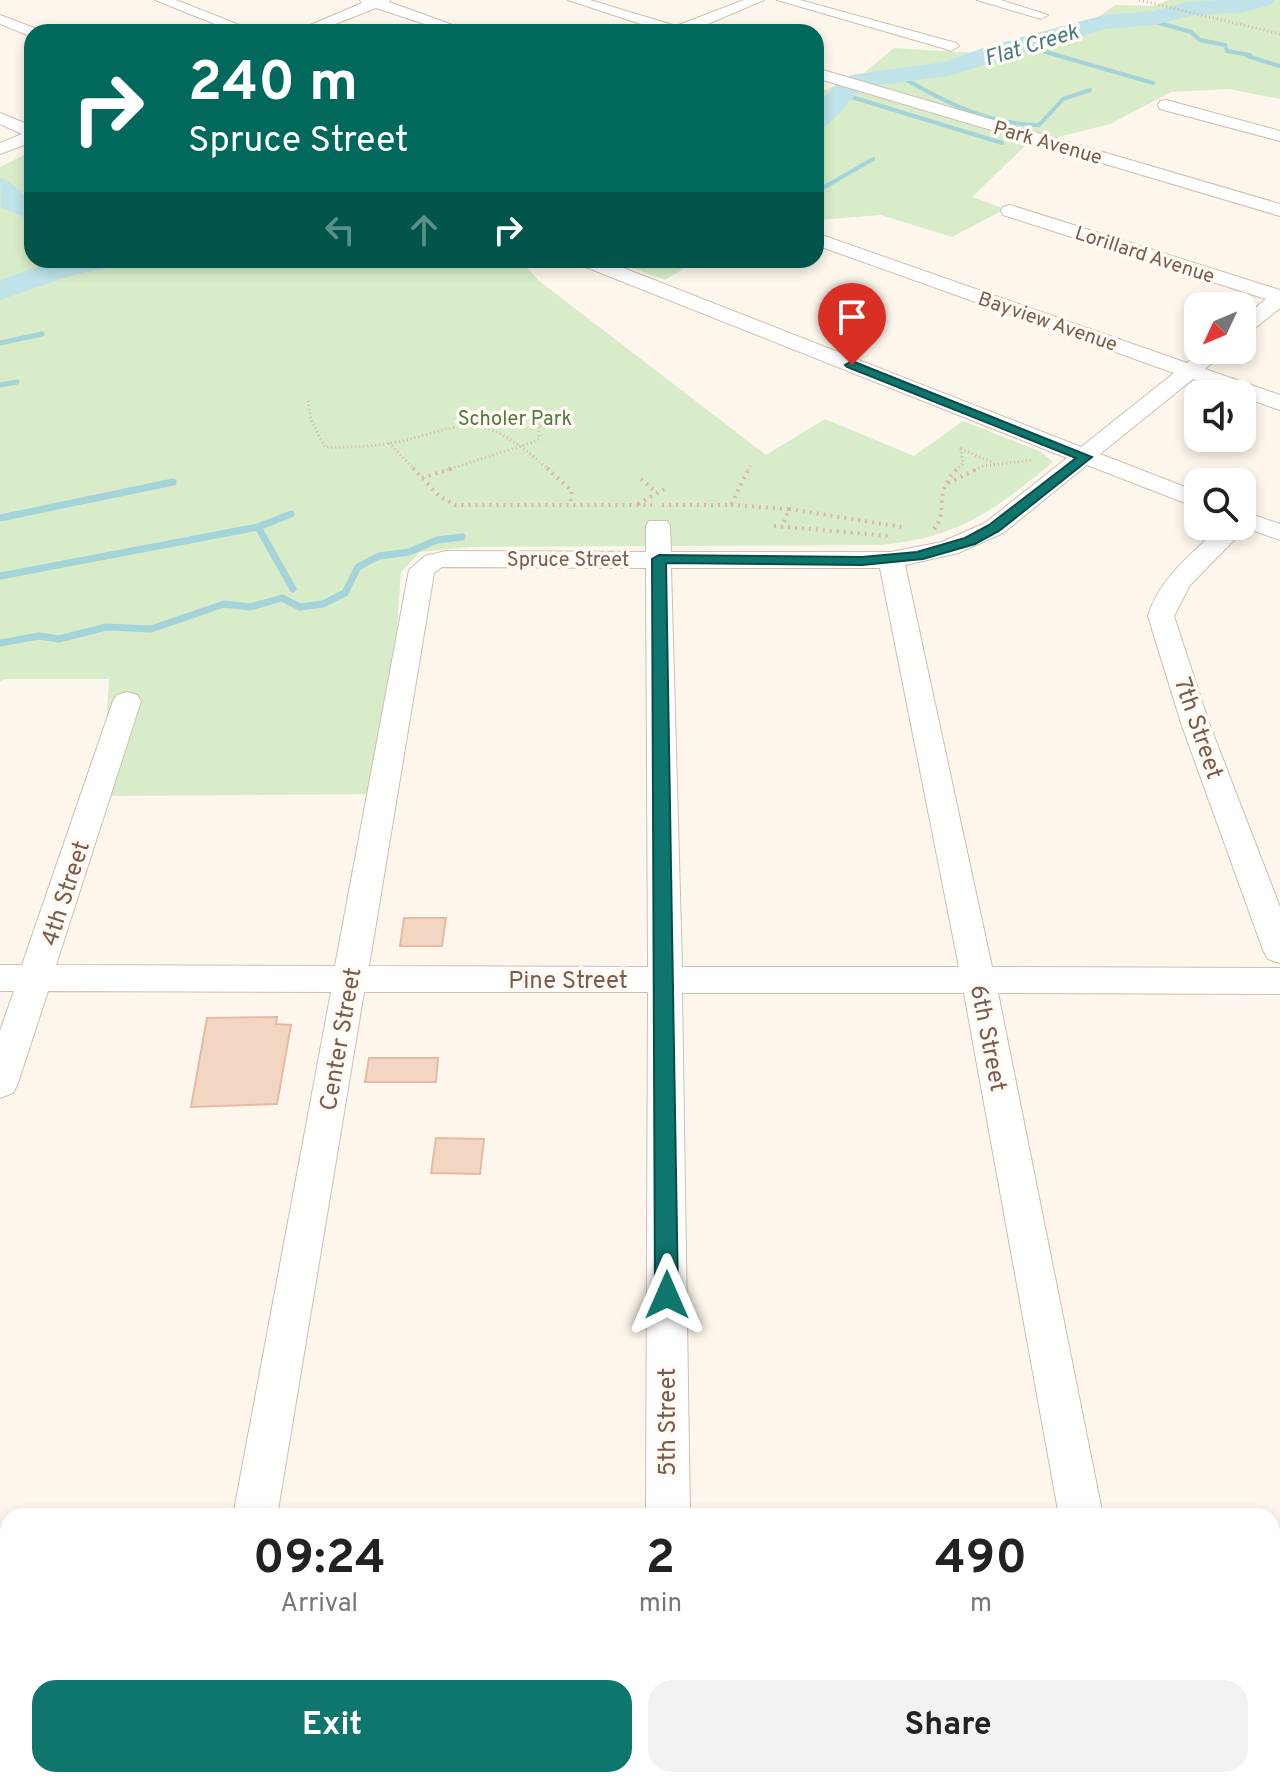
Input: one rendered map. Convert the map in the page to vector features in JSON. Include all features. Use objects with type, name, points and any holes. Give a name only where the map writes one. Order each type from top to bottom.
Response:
[{"type":"street","points":[[162,0],[227,24]]},
{"type":"street","points":[[575,0],[652,24]]},
{"type":"street","points":[[697,24],[757,0]]},
{"type":"street","points":[[784,0],[951,46]]},
{"type":"street","points":[[984,0],[1041,15]]},
{"type":"street","points":[[321,24],[376,1],[441,24]]},
{"type":"street","points":[[0,19],[24,29]]},
{"type":"street","name":"Park Avenue","points":[[824,75],[1280,210]]},
{"type":"street","points":[[1166,105],[1280,136]]},
{"type":"street","points":[[0,118],[24,132]]},
{"type":"street","points":[[0,149],[24,139]]},
{"type":"street","name":"Lorillard Avenue","points":[[1010,211],[1280,297]]},
{"type":"street","name":"Bayview Avenue","points":[[824,242],[1280,403]]},
{"type":"street","points":[[605,268],[1184,496]]},
{"type":"street","points":[[1256,317],[1280,297]]},
{"type":"street","name":"Spruce Street","points":[[428,564],[446,559],[658,542],[897,548],[970,541],[994,528],[1086,457],[1199,364]]},
{"type":"street","points":[[1256,524],[1280,533]]},
{"type":"street","name":"7th Street","points":[[1221,540],[1176,586],[1163,606],[1161,616],[1195,723],[1280,950]]},
{"type":"street","name":"5th Street","points":[[658,542],[665,979],[668,1508]]},
{"type":"street","name":"6th Street","points":[[897,548],[1079,1508]]},
{"type":"street","name":"Center Street","points":[[256,1508],[422,570],[428,564]]},
{"type":"street","name":"4th Street","points":[[0,1083],[127,701]]},
{"type":"street","name":"Pine Street","points":[[0,978],[1280,981]]},
{"type":"path","points":[[1139,0],[1280,34]]},
{"type":"path","points":[[308,401],[311,420],[325,447],[348,448],[389,443],[476,426],[493,432],[530,453],[572,491],[570,505]]},
{"type":"path","points":[[422,478],[539,439],[539,426],[550,422]]},
{"type":"path","points":[[389,443],[439,496],[455,505],[731,505],[789,509],[902,527]]},
{"type":"path","points":[[948,483],[994,463],[961,449],[963,464]]},
{"type":"path","points":[[731,505],[752,463]]},
{"type":"path","points":[[963,464],[976,470]]},
{"type":"path","points":[[927,533],[941,521],[942,492],[951,474],[963,464]]},
{"type":"path","points":[[641,479],[656,492]]},
{"type":"path","points":[[637,505],[666,488]]},
{"type":"path","points":[[782,527],[789,509]]},
{"type":"path","points":[[774,526],[897,548]]},
{"type":"green space","points":[[1169,0],[1280,0],[1280,99],[1229,89],[1171,92],[1110,124],[1026,145],[972,197],[1005,209],[952,237],[881,215],[824,219],[824,91],[863,74],[894,48],[976,53],[1091,22],[1115,5],[1154,6]]},
{"type":"green space","name":"Scholer Park","points":[[24,155],[24,268],[528,268],[538,280],[766,455],[825,419],[914,456],[963,421],[1041,452],[1053,462],[1012,495],[974,519],[933,536],[881,545],[471,547],[420,552],[401,572],[385,794],[102,796],[109,679],[4,679],[0,682],[0,167]]},
{"type":"green space","points":[[632,268],[685,268],[665,280]]},
{"type":"building","points":[[404,918],[446,918],[442,946],[400,946]]},
{"type":"building","points":[[277,1017],[276,1024],[291,1025],[277,1104],[191,1107],[207,1018]]},
{"type":"building","points":[[369,1058],[438,1058],[436,1082],[365,1082]]},
{"type":"building","points":[[436,1138],[484,1139],[480,1174],[431,1173]]},
{"type":"waterway","name":"Flat Creek","points":[[824,113],[849,86],[860,80],[948,69],[995,52],[1104,22],[1155,18],[1188,9],[1243,5],[1263,0]]},
{"type":"waterway","points":[[1145,19],[1191,32],[1200,40],[1225,45],[1227,51],[1250,55],[1247,56],[1280,66]]},
{"type":"waterway","points":[[1027,43],[1039,50],[1153,83]]},
{"type":"waterway","points":[[898,75],[983,116],[1020,124],[1039,125],[1063,99],[1090,90]]},
{"type":"waterway","points":[[842,94],[1002,143]]},
{"type":"waterway","points":[[824,187],[873,159]]},
{"type":"waterway","name":"Flat Creek","points":[[0,186],[11,201],[24,208]]},
{"type":"waterway","points":[[0,291],[62,268]]},
{"type":"waterway","points":[[0,343],[42,334]]},
{"type":"waterway","points":[[0,385],[17,382]]},
{"type":"waterway","points":[[0,518],[173,482]]},
{"type":"waterway","points":[[258,527],[291,514]]},
{"type":"waterway","points":[[0,576],[258,527]]},
{"type":"waterway","points":[[258,527],[293,589]]},
{"type":"waterway","points":[[0,643],[39,636],[59,639],[106,627],[151,629],[224,604],[250,607],[282,598],[300,607],[323,604],[345,593],[358,567],[379,556],[409,552],[437,540],[462,537]]},
{"type":"route","points":[[667,1295],[659,559],[862,561],[918,556],[970,541],[994,528],[1086,457],[852,365]]}]
